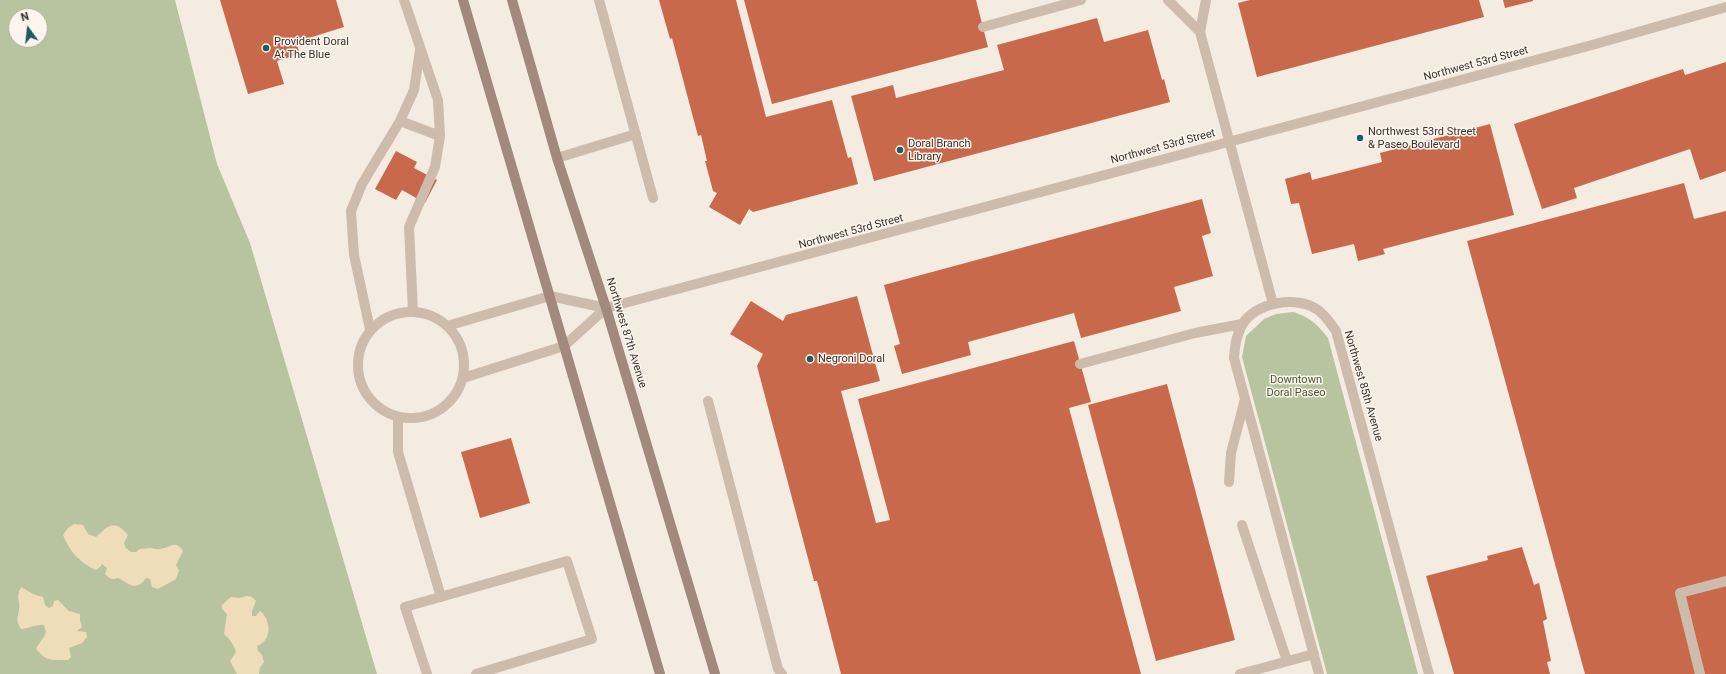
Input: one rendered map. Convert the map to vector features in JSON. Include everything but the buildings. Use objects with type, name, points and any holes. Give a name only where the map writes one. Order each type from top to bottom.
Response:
[{"type":"main road","points":[[463,0],[660,674]]},
{"type":"main road","name":"Northwest 87th Avenue","points":[[512,0],[557,158],[606,308],[715,674]]},
{"type":"street","points":[[404,0],[438,100],[440,136],[435,167],[409,227],[413,312]]},
{"type":"street","points":[[599,0],[654,198]]},
{"type":"street","points":[[983,27],[1081,0]]},
{"type":"street","points":[[1168,0],[1200,32]]},
{"type":"street","points":[[1206,0],[1200,32],[1273,304]]},
{"type":"street","name":"Northwest 53rd Street","points":[[550,296],[606,308],[836,248],[1592,45],[1726,7]]},
{"type":"street","points":[[370,329],[354,255],[351,211],[362,184],[400,121],[414,90],[420,48]]},
{"type":"street","points":[[400,121],[440,136]]},
{"type":"street","points":[[557,158],[636,134]]},
{"type":"street","points":[[447,326],[550,296]]},
{"type":"street","name":"Northwest 85th Avenue","points":[[1320,674],[1234,358],[1235,341],[1242,324],[1256,312],[1273,304],[1288,302],[1304,304],[1318,310],[1329,320],[1336,331],[1429,674]]},
{"type":"street","name":"Northwest 53rd Street","points":[[564,346],[606,308]]},
{"type":"street","points":[[413,312],[437,318],[447,326],[458,340],[464,359],[463,378],[456,393],[445,406],[431,414],[414,418],[398,417],[380,409],[366,395],[359,378],[357,359],[363,341],[370,329],[386,318],[399,313],[413,312]]},
{"type":"street","points":[[1080,364],[1195,333],[1242,324]]},
{"type":"street","points":[[463,378],[564,346]]},
{"type":"street","points":[[1229,482],[1231,453],[1245,400]]},
{"type":"street","points":[[708,401],[778,669],[782,674]]},
{"type":"street","points":[[398,417],[398,452],[441,597]]},
{"type":"street","points":[[1242,525],[1287,661]]},
{"type":"street","points":[[427,674],[406,607],[567,561],[592,639],[476,674]]},
{"type":"street","points":[[1700,674],[1680,593],[1726,581]]},
{"type":"street","points":[[1240,674],[1314,654]]},
{"type":"green space","points":[[0,0],[175,0],[217,164],[250,243],[377,674],[0,674]]},
{"type":"green space","name":"Downtown Doral Paseo","points":[[1293,312],[1304,316],[1313,322],[1328,338],[1418,674],[1327,674],[1242,357],[1246,336],[1264,319],[1276,314]]},
{"type":"sand","points":[[74,524],[83,525],[88,534],[96,537],[108,527],[115,525],[128,535],[124,543],[126,548],[131,552],[136,552],[140,549],[159,549],[178,545],[183,551],[176,565],[179,570],[176,579],[158,589],[152,587],[150,579],[146,578],[139,585],[132,586],[118,578],[110,578],[105,574],[107,568],[102,564],[96,570],[90,567],[80,560],[68,546],[63,535],[68,528]]},
{"type":"sand","points":[[21,587],[33,594],[43,597],[45,605],[49,608],[53,606],[54,601],[58,600],[69,611],[80,614],[82,627],[77,631],[86,632],[87,637],[82,643],[69,648],[71,657],[68,660],[47,658],[36,649],[46,632],[44,625],[21,629],[17,619],[19,607],[18,594]]},
{"type":"sand","points":[[247,596],[252,597],[256,601],[252,611],[252,616],[256,616],[260,611],[267,620],[269,628],[264,642],[257,646],[264,662],[260,668],[259,674],[237,674],[230,661],[236,652],[232,642],[224,634],[227,614],[222,609],[222,605],[231,597],[239,598]]},
{"type":"place","name":"Provident Doral At The Blue","points":[[266,48]]},
{"type":"place","name":"Northwest 53rd Street & Paseo Boulevard","points":[[1360,138]]},
{"type":"place","name":"Doral Branch Library","points":[[900,150]]},
{"type":"place","name":"Negroni Doral","points":[[810,359]]}]
